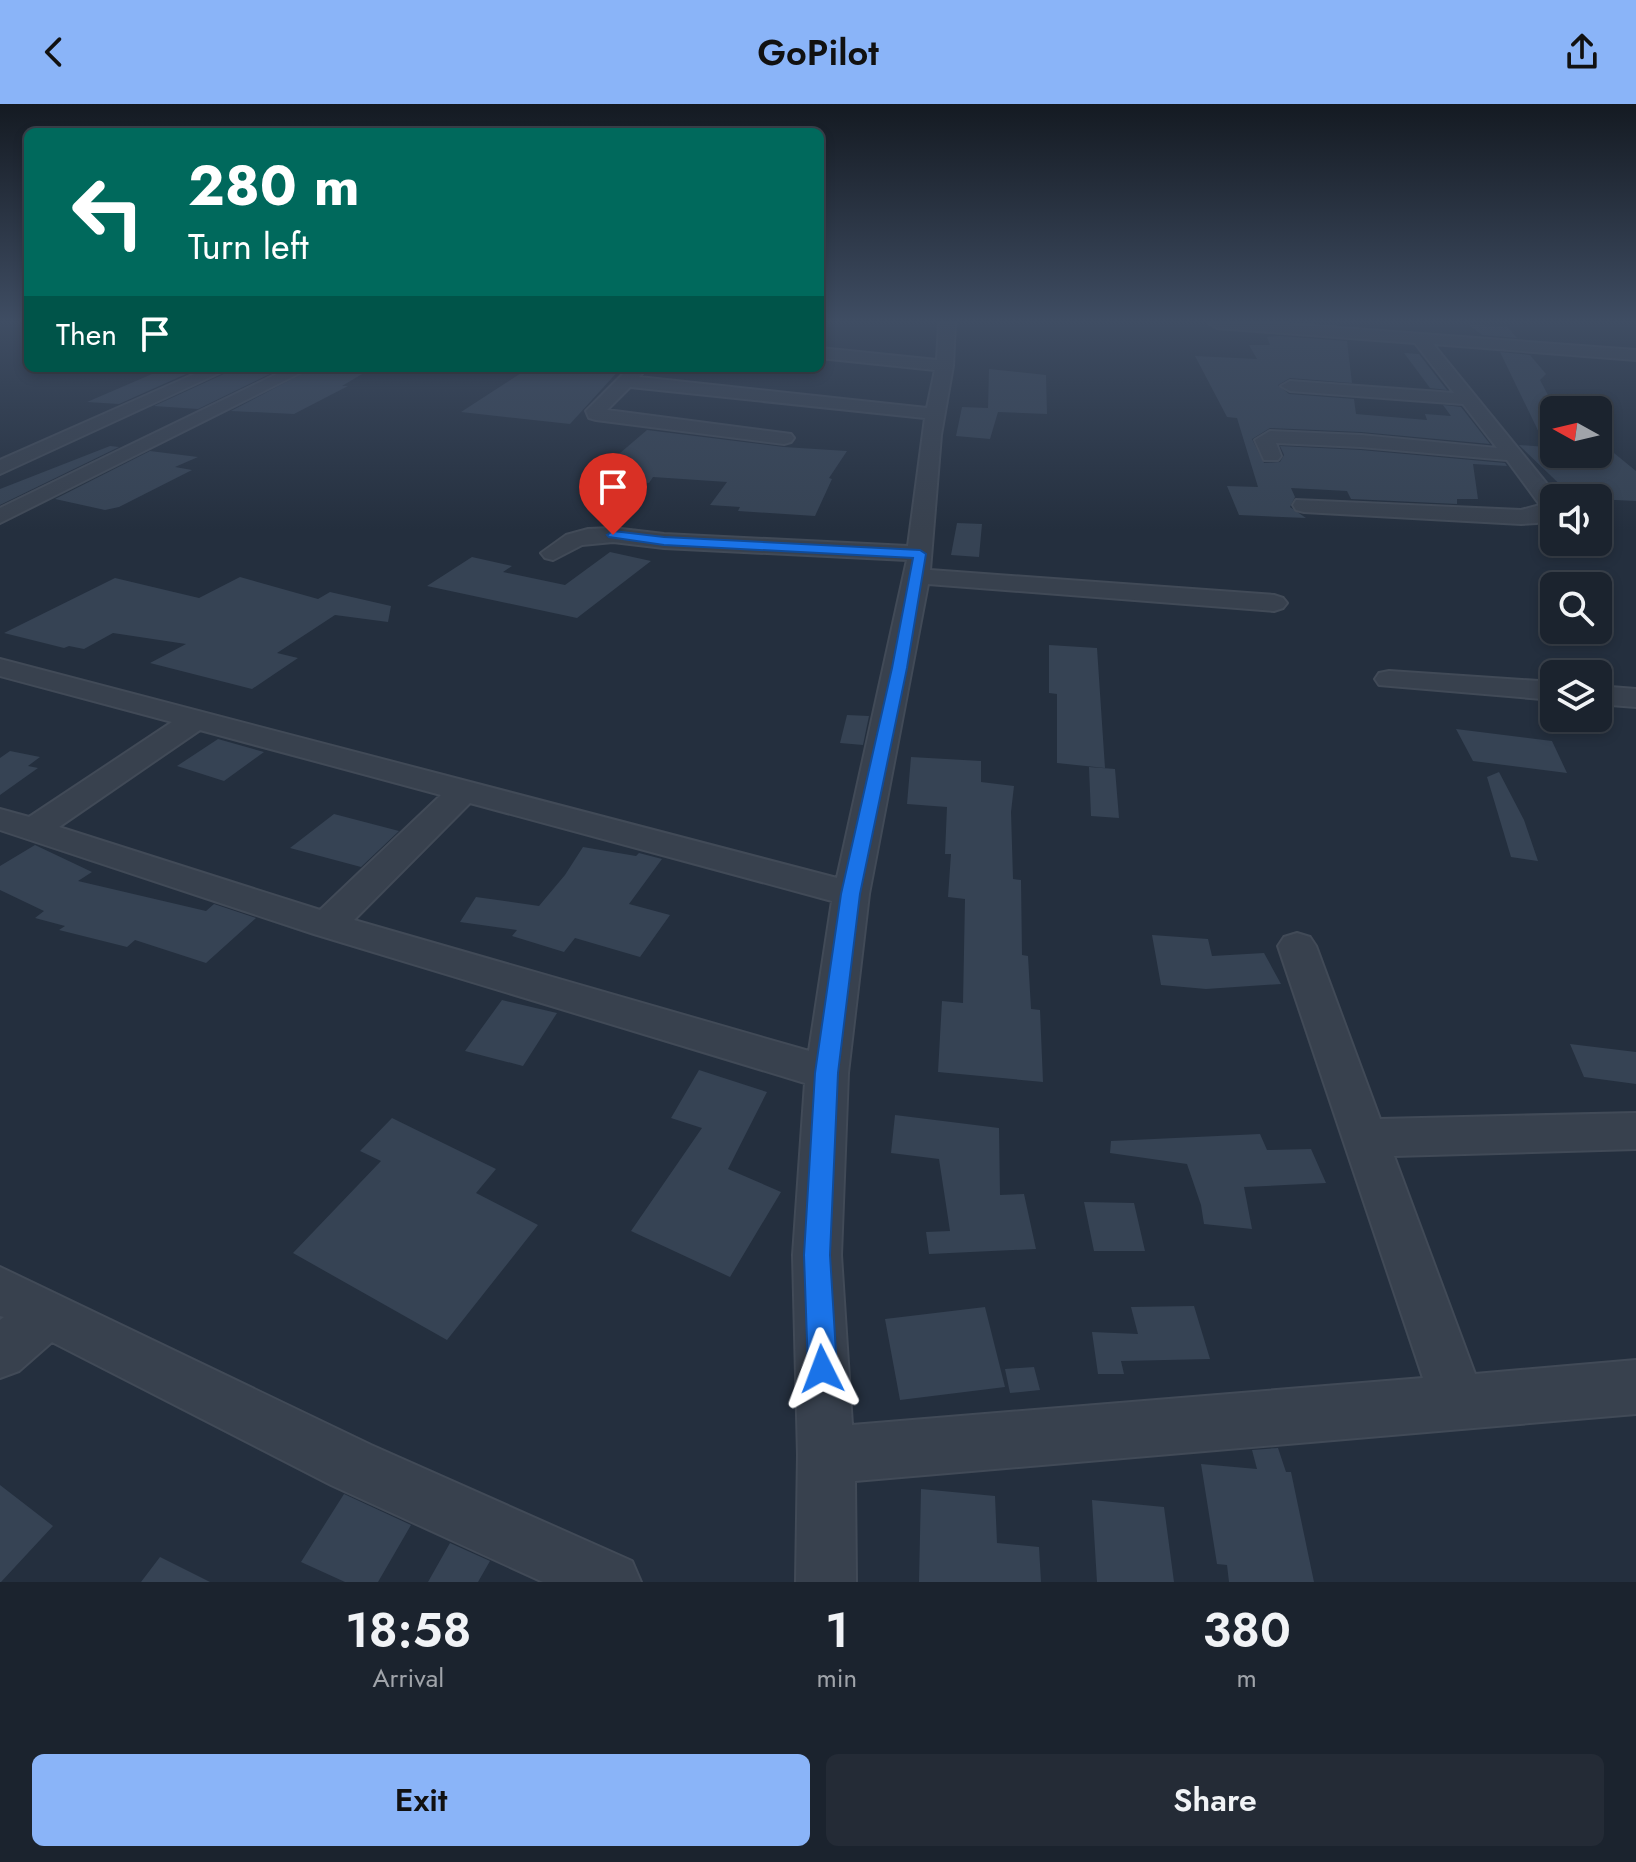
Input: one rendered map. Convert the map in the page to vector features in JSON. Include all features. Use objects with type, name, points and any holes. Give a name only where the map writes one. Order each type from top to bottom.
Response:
[{"type":"street","points":[[0,468],[168,392]]},
{"type":"street","points":[[0,516],[254,392]]},
{"type":"street","points":[[613,392],[595,411],[596,414],[784,438]]},
{"type":"street","points":[[727,392],[936,414]]},
{"type":"street","points":[[826,1582],[826,1455],[817,1255],[827,1073],[851,894],[918,565],[940,392]]},
{"type":"street","points":[[1372,392],[1469,399]]},
{"type":"street","points":[[1464,392],[1540,489]]},
{"type":"street","points":[[126,411],[193,422]]},
{"type":"street","points":[[1271,456],[1265,438],[1270,437],[1361,441],[1513,455]]},
{"type":"street","points":[[1304,505],[1540,517]]},
{"type":"street","points":[[553,553],[588,536],[613,535],[1274,603]]},
{"type":"street","points":[[0,667],[851,894]]},
{"type":"street","points":[[1389,679],[1540,690]]},
{"type":"street","points":[[1612,696],[1636,698]]},
{"type":"street","points":[[17,824],[195,720]]},
{"type":"street","points":[[327,925],[463,792]]},
{"type":"street","points":[[17,824],[327,925],[827,1073]]},
{"type":"street","points":[[1297,946],[1459,1403]]},
{"type":"street","points":[[1365,1138],[1636,1131]]},
{"type":"street","points":[[0,1353],[24,1302],[351,1465],[611,1582]]},
{"type":"street","points":[[826,1455],[1636,1387]]},
{"type":"building","points":[[110,392],[146,392],[119,404],[87,402]]},
{"type":"building","points":[[185,392],[233,392],[198,409],[154,406]]},
{"type":"building","points":[[267,392],[336,392],[294,414],[231,411]]},
{"type":"building","points":[[492,392],[599,392],[570,424],[461,412]]},
{"type":"building","points":[[988,392],[1046,392],[1047,414],[998,412],[990,439],[956,436],[962,407],[988,408]]},
{"type":"building","points":[[1214,392],[1287,392],[1354,399],[1356,414],[1427,420],[1425,414],[1451,416],[1443,405],[1461,407],[1490,444],[1361,432],[1270,428],[1252,439],[1264,463],[1280,462],[1284,455],[1280,446],[1361,450],[1505,463],[1507,466],[1473,464],[1478,499],[1457,499],[1457,504],[1351,499],[1347,491],[1291,488],[1295,497],[1290,507],[1306,518],[1239,515],[1227,486],[1258,487],[1237,418],[1227,417]]},
{"type":"building","points":[[1519,392],[1546,392],[1549,396],[1540,396],[1540,435]]},
{"type":"building","points":[[647,430],[784,447],[847,451],[829,478],[832,479],[815,516],[738,511],[740,507],[710,505],[727,482],[653,477],[649,483],[592,477]]},
{"type":"building","points":[[1519,445],[1540,447],[1540,465]]},
{"type":"building","points":[[110,446],[119,447],[0,505],[0,489]]},
{"type":"building","points":[[150,451],[198,457],[175,467],[192,470],[119,507],[105,510],[55,499]]},
{"type":"building","points":[[1614,453],[1636,471],[1636,501],[1612,500],[1612,484],[1559,484],[1543,468],[1612,468]]},
{"type":"building","points":[[957,523],[982,524],[979,557],[951,555]]},
{"type":"building","points":[[610,552],[651,561],[577,618],[427,586],[472,557],[512,566],[503,572],[565,585]]},
{"type":"building","points":[[240,577],[318,599],[330,592],[391,606],[388,622],[335,615],[277,653],[298,658],[252,689],[150,663],[186,644],[113,633],[84,649],[64,648],[4,633],[115,578],[199,598]]},
{"type":"building","points":[[1049,645],[1097,648],[1105,768],[1057,763],[1057,694],[1049,693]]},
{"type":"building","points":[[847,715],[869,716],[863,745],[840,743]]},
{"type":"building","points":[[1456,729],[1552,741],[1567,773],[1473,761]]},
{"type":"building","points":[[218,739],[264,752],[224,781],[177,766]]},
{"type":"building","points":[[10,751],[40,757],[28,766],[38,768],[0,795],[0,758]]},
{"type":"building","points":[[911,757],[981,761],[981,782],[1014,786],[1011,812],[1013,879],[1021,880],[1022,955],[1028,956],[1031,1009],[1040,1010],[1043,1082],[938,1072],[942,1001],[963,1003],[965,899],[948,897],[951,854],[945,854],[947,807],[907,804]]},
{"type":"building","points":[[1089,767],[1115,769],[1119,818],[1091,816]]},
{"type":"building","points":[[1499,772],[1524,820],[1538,861],[1511,857],[1487,777]]},
{"type":"building","points":[[334,814],[399,831],[361,867],[290,848]]},
{"type":"building","points":[[35,845],[92,872],[78,881],[206,911],[214,904],[256,918],[206,963],[135,940],[127,947],[59,930],[65,926],[35,918],[44,911],[0,890],[0,866]]},
{"type":"building","points":[[583,847],[636,856],[639,853],[662,859],[629,904],[670,915],[640,957],[575,938],[564,952],[512,936],[517,930],[460,922],[476,897],[539,906]]},
{"type":"building","points":[[1152,935],[1208,939],[1212,956],[1264,953],[1281,984],[1206,989],[1161,985]]},
{"type":"building","points":[[502,1000],[557,1013],[523,1066],[465,1051]]},
{"type":"building","points":[[1570,1044],[1636,1052],[1636,1084],[1584,1077]]},
{"type":"building","points":[[699,1070],[767,1092],[728,1169],[781,1192],[730,1277],[631,1231],[702,1128],[671,1118]]},
{"type":"building","points":[[895,1115],[999,1128],[1000,1195],[1024,1194],[1036,1249],[929,1254],[926,1232],[950,1231],[939,1159],[891,1153]]},
{"type":"building","points":[[392,1118],[496,1169],[476,1193],[538,1225],[447,1340],[293,1253],[381,1161],[360,1151]]},
{"type":"building","points":[[1260,1134],[1267,1150],[1311,1149],[1326,1183],[1244,1187],[1252,1229],[1204,1224],[1187,1164],[1110,1153],[1111,1141]]},
{"type":"building","points":[[1084,1202],[1134,1203],[1145,1251],[1094,1251]]},
{"type":"building","points":[[1194,1306],[1210,1359],[1121,1361],[1124,1374],[1098,1374],[1092,1332],[1138,1334],[1131,1307]]},
{"type":"building","points":[[985,1307],[1005,1387],[900,1400],[885,1319]]},
{"type":"building","points":[[1034,1367],[1040,1390],[1010,1393],[1005,1369]]},
{"type":"building","points":[[1278,1448],[1286,1472],[1291,1472],[1314,1582],[1229,1582],[1227,1565],[1217,1564],[1201,1464],[1257,1469],[1252,1450]]},
{"type":"building","points":[[0,1485],[53,1526],[1,1582],[0,1582]]},
{"type":"building","points":[[921,1489],[995,1496],[997,1543],[1039,1547],[1041,1582],[919,1582]]},
{"type":"building","points":[[344,1494],[411,1525],[378,1582],[345,1582],[301,1562]]},
{"type":"building","points":[[1092,1500],[1164,1507],[1174,1582],[1097,1582]]},
{"type":"building","points":[[450,1543],[490,1561],[478,1582],[428,1582]]},
{"type":"building","points":[[160,1557],[210,1582],[141,1582]]},
{"type":"route","points":[[613,535],[664,541],[920,554],[851,894],[827,1073],[817,1255],[822,1369]]}]
